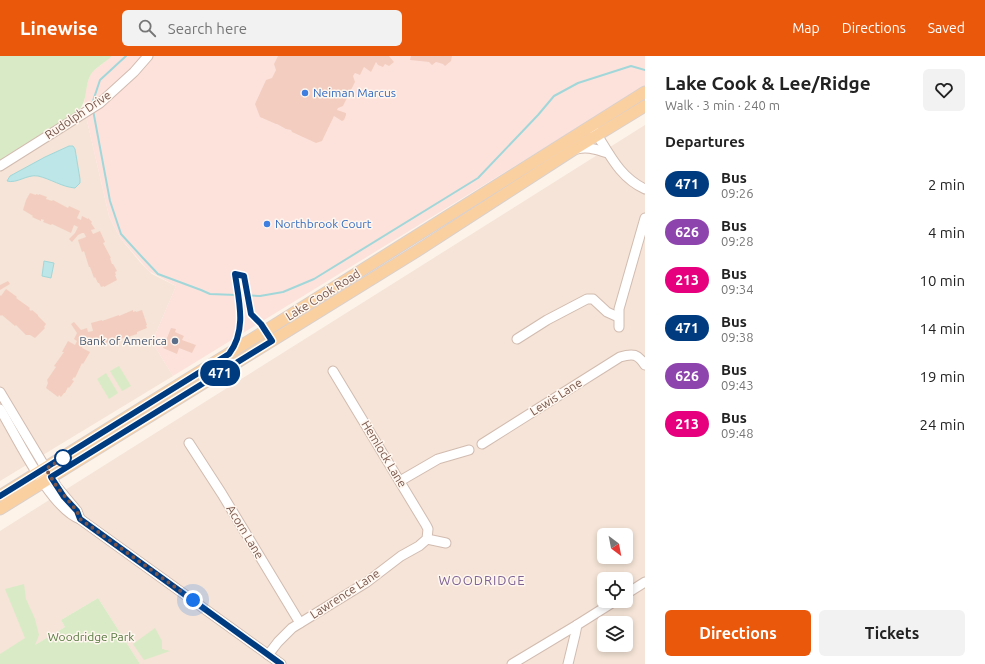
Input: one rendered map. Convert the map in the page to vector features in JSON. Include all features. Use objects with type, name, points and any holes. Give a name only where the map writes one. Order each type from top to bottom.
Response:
[{"type":"main road","name":"Lake Cook Road","points":[[0,509],[44,476],[594,130],[645,92]]},
{"type":"main road","name":"Lake Cook Road","points":[[0,496],[44,476],[402,261],[573,150],[594,130],[645,106]]},
{"type":"street","name":"Rudolph Drive","points":[[1,165],[100,103],[134,72],[148,56]]},
{"type":"street","points":[[594,130],[616,167],[635,184],[645,189]]},
{"type":"street","points":[[573,150],[586,147],[608,153]]},
{"type":"street","points":[[619,327],[619,309],[645,218]]},
{"type":"street","points":[[517,339],[547,320],[587,299],[592,300],[607,312],[618,317]]},
{"type":"street","name":"Lewis Lane","points":[[482,444],[620,357],[635,355],[641,359],[645,365]]},
{"type":"street","name":"Hemlock Lane","points":[[333,371],[426,525],[428,529],[427,539]]},
{"type":"street","points":[[0,392],[61,505],[73,516],[80,519],[281,664]]},
{"type":"street","points":[[0,409],[44,476]]},
{"type":"street","name":"Acorn Lane","points":[[189,443],[240,522],[300,623]]},
{"type":"street","points":[[400,481],[438,459],[470,450]]},
{"type":"street","points":[[427,539],[446,543]]},
{"type":"street","name":"Lawrence Lane","points":[[268,655],[283,638],[300,623],[368,582],[401,556],[419,546],[427,539]]},
{"type":"street","points":[[633,590],[645,582]]},
{"type":"street","points":[[512,664],[604,608]]},
{"type":"street","points":[[568,664],[577,625]]},
{"type":"shaded area","name":"Northbrook Court","points":[[112,56],[645,56],[645,86],[173,376],[152,342],[176,286],[149,271],[121,239],[117,232],[109,216],[84,108],[85,90],[91,73]]},
{"type":"shaded area","points":[[84,108],[109,216],[117,232],[140,262],[152,274],[176,286],[152,342],[173,376],[0,481],[0,160]]},
{"type":"shaded area","points":[[645,125],[645,664],[140,664],[98,598],[61,620],[65,627],[4,664],[0,664],[0,531]]},
{"type":"green space","points":[[0,56],[112,56],[91,74],[87,84],[84,102],[79,110],[0,160]]},
{"type":"green space","points":[[119,366],[131,386],[122,391],[110,371]]},
{"type":"green space","points":[[106,373],[118,393],[109,399],[97,379]]},
{"type":"green space","name":"Woodridge Park","points":[[24,584],[26,599],[35,619],[39,635],[35,645],[65,627],[61,620],[98,598],[140,664],[0,664],[0,654],[25,638],[5,589]]},
{"type":"green space","points":[[155,628],[162,641],[162,649],[170,651],[144,660],[133,644]]},
{"type":"water","points":[[69,146],[73,146],[75,149],[80,179],[80,183],[75,188],[38,176],[30,176],[11,182],[7,181],[10,176]]},
{"type":"water","points":[[44,261],[54,263],[51,278],[42,276]]},
{"type":"building","name":"Neiman Marcus","points":[[278,56],[389,56],[394,62],[389,66],[385,64],[383,67],[378,65],[376,62],[371,72],[364,67],[360,75],[355,73],[353,76],[355,82],[343,106],[337,110],[346,113],[344,120],[342,121],[334,116],[322,141],[316,143],[292,132],[291,130],[260,117],[255,104],[266,80],[272,78],[276,70],[274,64]]},
{"type":"building","points":[[411,56],[452,56],[451,61],[445,66],[436,62],[432,65],[429,62],[410,60]]},
{"type":"building","points":[[30,193],[36,195],[39,194],[47,197],[46,199],[53,200],[68,208],[69,206],[80,211],[77,218],[81,220],[82,216],[88,218],[92,222],[91,223],[95,229],[91,230],[93,234],[100,231],[105,242],[103,243],[111,258],[112,264],[117,271],[115,272],[115,275],[117,280],[104,287],[101,287],[95,277],[94,278],[84,251],[82,252],[78,240],[86,237],[84,233],[78,235],[72,242],[69,239],[78,227],[74,225],[71,233],[52,224],[43,222],[44,220],[41,219],[41,221],[32,217],[33,216],[23,210]]},
{"type":"building","points":[[8,281],[10,284],[0,290],[0,285]]},
{"type":"building","points":[[6,289],[30,308],[29,309],[31,311],[32,310],[38,315],[46,324],[44,327],[45,328],[35,338],[30,335],[26,335],[16,325],[15,326],[0,315],[0,295],[1,296]]},
{"type":"building","points":[[133,310],[133,312],[136,312],[142,310],[147,328],[137,332],[137,334],[128,337],[128,335],[125,336],[126,337],[97,346],[95,338],[91,339],[92,343],[87,346],[84,344],[82,348],[90,352],[83,364],[82,363],[75,378],[74,377],[72,380],[74,381],[65,393],[61,397],[59,395],[58,397],[46,388],[48,383],[47,380],[56,367],[54,366],[64,352],[62,352],[68,341],[75,345],[77,341],[74,339],[77,333],[71,324],[74,322],[81,330],[87,328],[88,332],[93,331],[91,323],[119,316]]},
{"type":"building","name":"Bank of America","points":[[171,328],[176,329],[175,332],[184,336],[182,340],[196,345],[192,353],[179,348],[177,354],[163,348]]},
{"type":"waterway","points":[[92,104],[100,80],[126,56]]},
{"type":"waterway","points":[[93,110],[110,201],[121,234],[158,274],[210,294],[260,296],[283,292],[314,279],[478,178],[554,96],[578,83],[631,66],[645,70]]},
{"type":"bus line","name":"471","points":[[0,496],[46,469],[229,354],[236,344],[240,325],[240,311],[235,274],[244,276],[249,310],[253,318],[261,324],[272,341],[51,477],[64,497],[77,511],[80,519],[281,664]]},
{"type":"place","name":"Neiman Marcus","points":[[305,93]]},
{"type":"place","name":"Northbrook Court","points":[[267,224]]},
{"type":"place","name":"Bank of America","points":[[175,341]]},
{"type":"district","name":"WOODRIDGE","points":[[482,580]]},
{"type":"route","points":[[63,458],[68,455],[46,469],[64,497],[77,511],[80,519],[193,600]]}]
